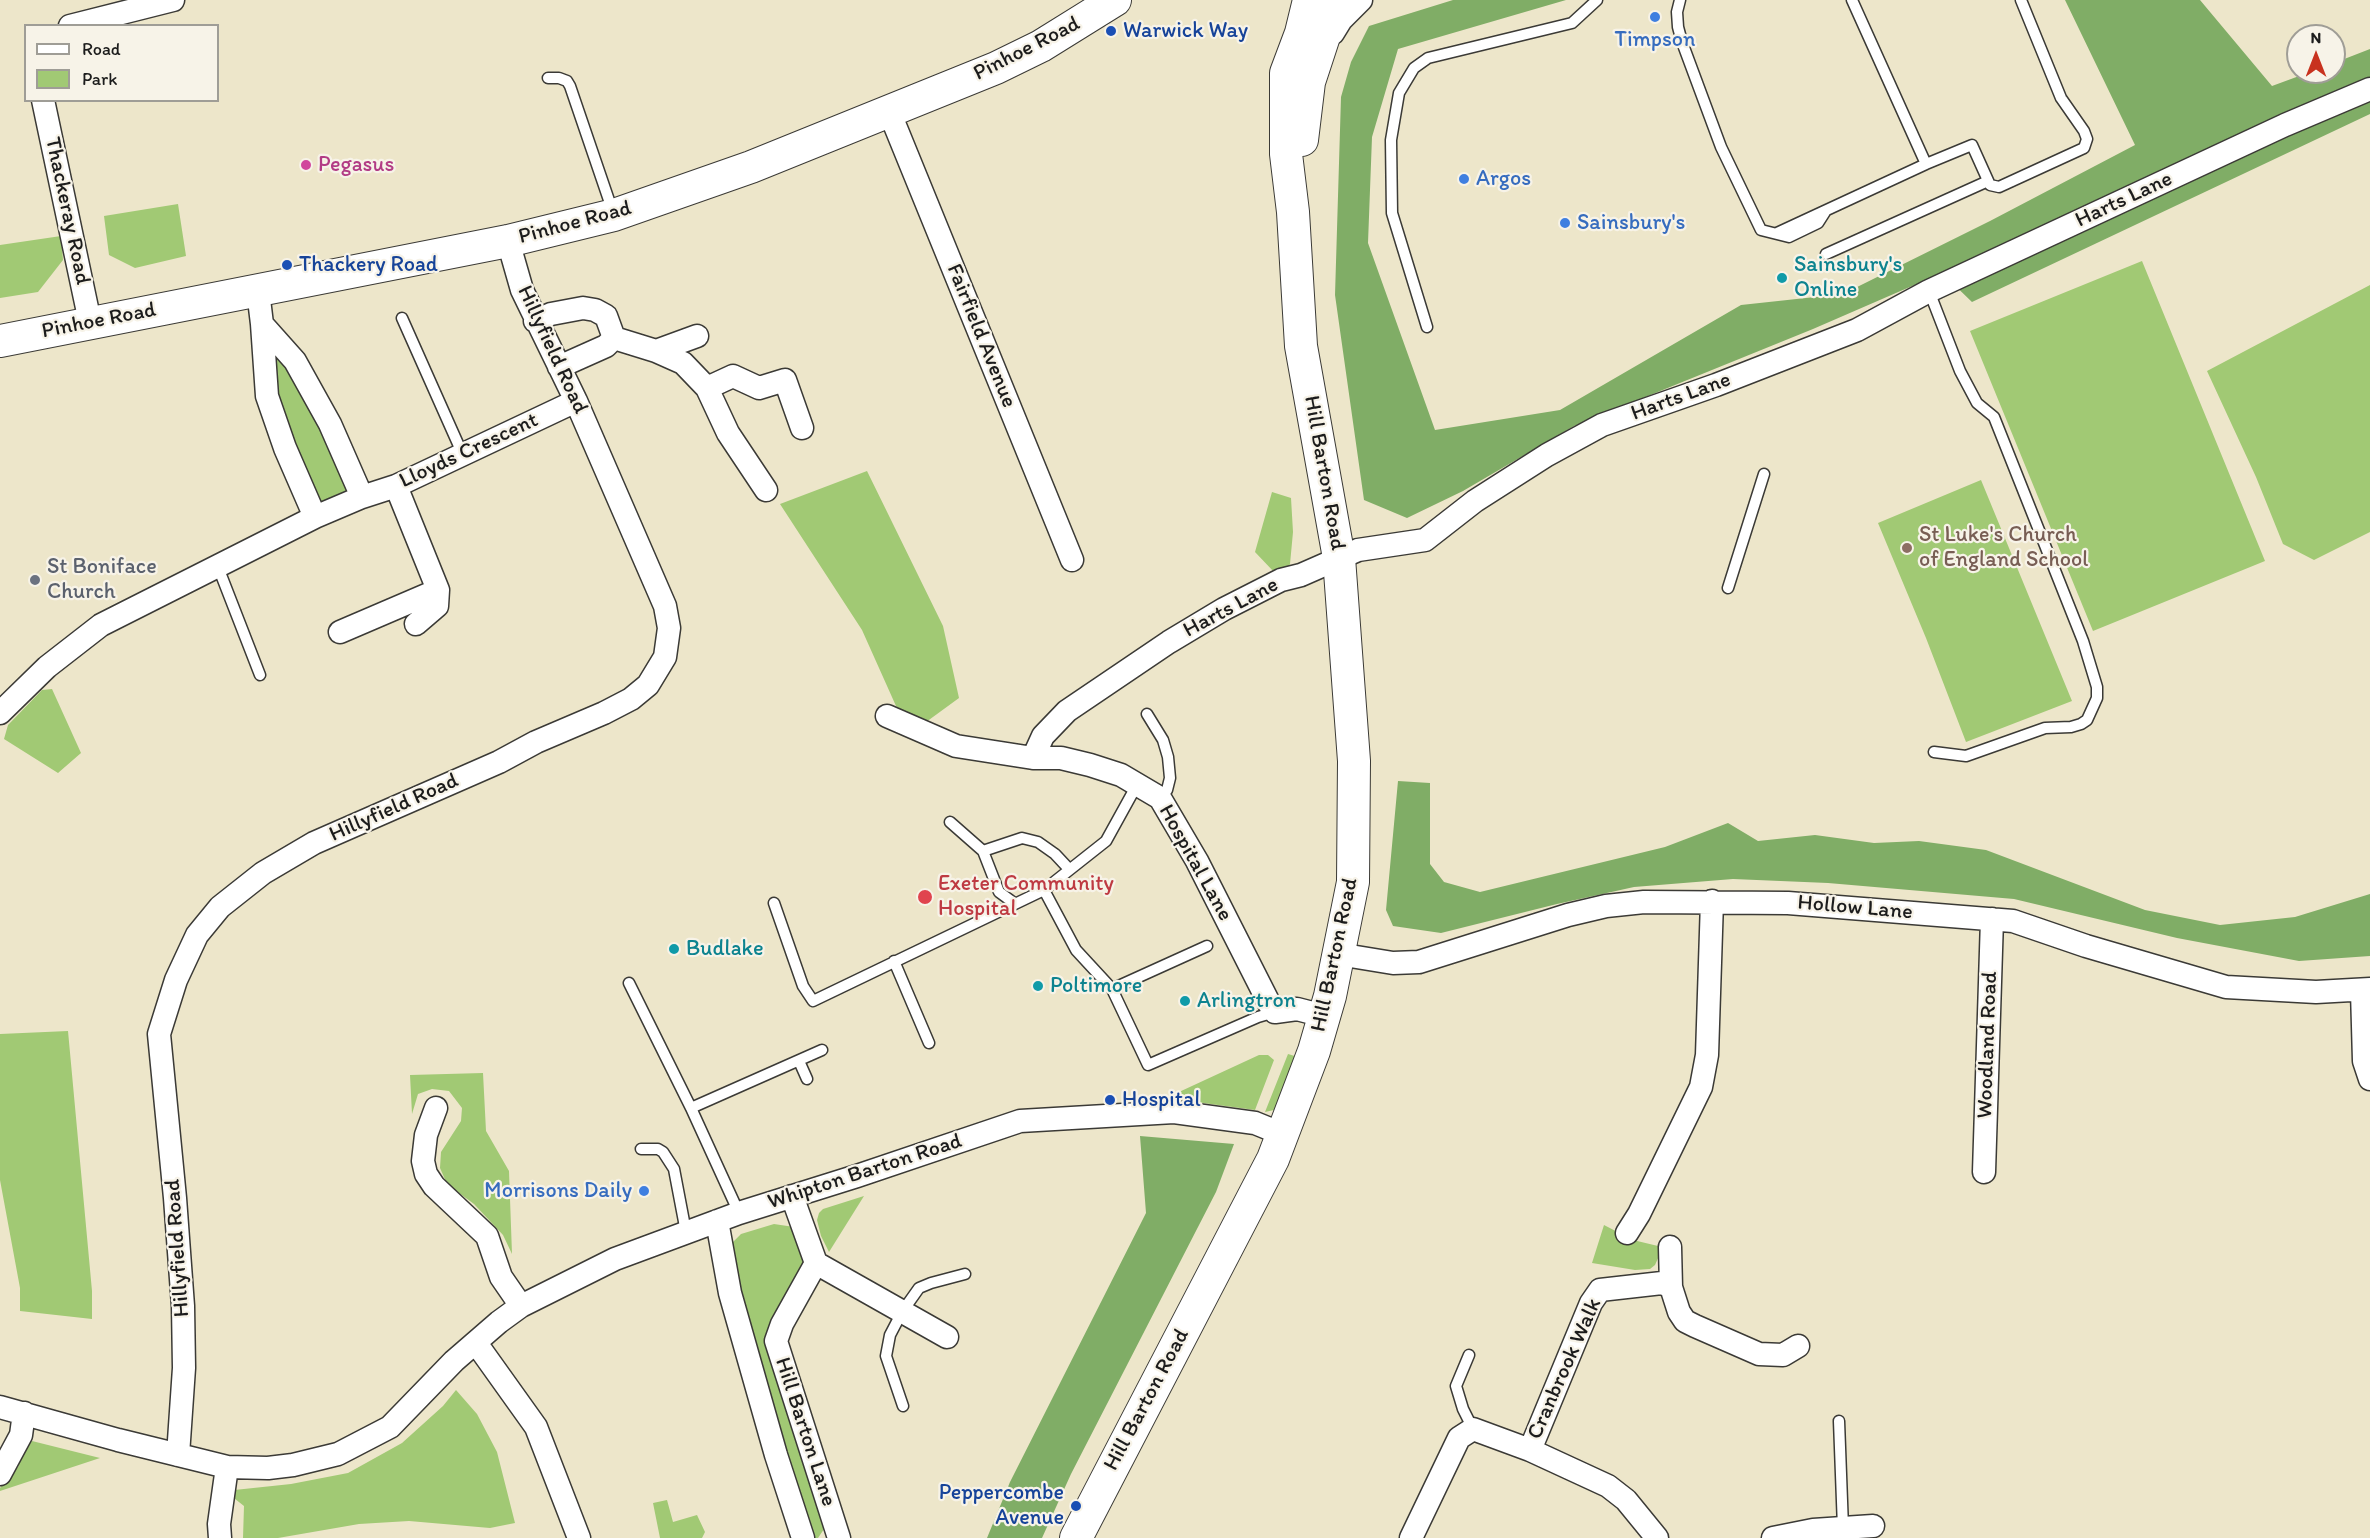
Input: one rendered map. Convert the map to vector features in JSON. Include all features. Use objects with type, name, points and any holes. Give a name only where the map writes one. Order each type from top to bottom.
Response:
[{"type":"main road","name":"Pinhoe Road","points":[[0,341],[508,241],[614,215],[751,167],[996,68],[1041,46],[1115,0]]},
{"type":"main road","points":[[1286,73],[1282,34],[1287,0]]},
{"type":"main road","name":"Hill Barton Road","points":[[1076,1538],[1273,1159],[1314,1051],[1324,1016],[1353,882],[1354,760],[1339,558],[1301,346],[1293,212],[1286,154],[1286,73],[1310,0]]},
{"type":"main road","name":"Hill Barton Road","points":[[1293,212],[1309,82],[1338,0]]},
{"type":"street","points":[[78,24],[173,0]]},
{"type":"street","points":[[1316,59],[1341,20],[1361,0]]},
{"type":"street","name":"Harts Lane","points":[[1033,758],[1043,736],[1067,711],[1169,642],[1224,609],[1281,580],[1301,575],[1369,547],[1425,540],[1475,501],[1547,455],[1602,425],[1716,385],[1857,330],[1929,291],[2274,130],[2370,89]]},
{"type":"street","name":"Thackeray Road","points":[[43,102],[90,322]]},
{"type":"street","name":"Fairfield Avenue","points":[[889,111],[1072,561]]},
{"type":"street","name":"Hillyfield Road","points":[[178,1455],[184,1368],[183,1306],[159,1034],[176,980],[197,935],[220,907],[273,867],[314,843],[499,762],[536,742],[631,699],[648,685],[665,657],[669,628],[665,606],[576,401],[535,321],[522,290],[508,241]]},
{"type":"street","points":[[258,291],[267,396],[285,448],[315,517]]},
{"type":"street","points":[[535,321],[551,314],[583,308],[595,309],[606,316],[614,338]]},
{"type":"street","points":[[262,324],[295,361],[330,424],[362,497]]},
{"type":"street","points":[[656,351],[697,336]]},
{"type":"street","points":[[614,338],[656,351],[683,363],[708,388],[728,433],[766,490]]},
{"type":"street","points":[[559,367],[606,346],[614,338]]},
{"type":"street","points":[[708,388],[734,376],[759,388],[785,380],[802,428]]},
{"type":"street","name":"Lloyds Crescent","points":[[0,713],[8,689],[47,667],[101,625],[315,517],[362,497],[396,486],[464,456],[576,401]]},
{"type":"street","points":[[396,486],[438,590],[436,606],[416,624]]},
{"type":"street","points":[[340,632],[438,590]]},
{"type":"street","name":"Hospital Lane","points":[[887,716],[956,746],[1033,758],[1061,758],[1121,774],[1160,798],[1197,861],[1255,978],[1275,1011]]},
{"type":"street","points":[[1627,1233],[1639,1214],[1701,1087],[1707,1055],[1712,901]]},
{"type":"street","name":"Hollow Lane","points":[[1338,954],[1393,963],[1419,962],[1568,915],[1606,906],[1644,902],[1788,903],[1992,918],[2034,926],[2086,946],[2226,987],[2316,992],[2366,990]]},
{"type":"street","name":"Woodland Road","points":[[1984,1172],[1992,918]]},
{"type":"street","points":[[2366,990],[2364,1061],[2370,1079]]},
{"type":"street","points":[[1275,1011],[1297,1009],[1324,1016]]},
{"type":"street","points":[[436,1108],[426,1135],[423,1161],[426,1174],[434,1186],[487,1236],[501,1277],[521,1306]]},
{"type":"street","name":"Whipton Barton Road","points":[[0,1407],[227,1467],[268,1468],[293,1465],[354,1447],[390,1427],[454,1360],[521,1306],[615,1258],[739,1213],[1020,1121],[1174,1112],[1255,1123],[1282,1134]]},
{"type":"street","points":[[792,1196],[816,1263],[946,1337]]},
{"type":"street","name":"Hill Barton Lane","points":[[717,1221],[730,1293],[802,1538]]},
{"type":"street","points":[[1670,1247],[1671,1287],[1685,1321],[1759,1354],[1783,1355],[1798,1346]]},
{"type":"street","name":"Hill Barton Lane","points":[[816,1263],[782,1324],[776,1341],[838,1538]]},
{"type":"street","name":"Cranbrook Walk","points":[[1530,1450],[1591,1304],[1600,1290],[1653,1283],[1662,1283],[1671,1287]]},
{"type":"street","points":[[476,1342],[536,1427],[575,1528]]},
{"type":"street","points":[[0,1474],[21,1435],[24,1413]]},
{"type":"street","points":[[1411,1538],[1459,1438],[1473,1429],[1530,1450],[1608,1486],[1626,1500],[1657,1538]]},
{"type":"street","points":[[220,1538],[219,1524],[227,1467]]},
{"type":"street","points":[[1773,1538],[1873,1526]]},
{"type":"lane","points":[[1427,327],[1392,213],[1391,140],[1399,93],[1414,68],[1428,58],[1572,23],[1597,0]]},
{"type":"lane","points":[[1680,0],[1677,12],[1678,27],[1721,147],[1761,230],[1778,233],[1972,145],[1990,185],[1999,187],[2084,148],[2087,139],[2084,131],[2061,98],[2021,0]]},
{"type":"lane","points":[[1852,0],[1926,164]]},
{"type":"lane","points":[[548,78],[559,78],[567,81],[570,86],[614,215]]},
{"type":"lane","points":[[1826,254],[1988,181]]},
{"type":"lane","points":[[1929,291],[1949,345],[1965,379],[1977,402],[1994,417],[2083,641],[2097,687],[2097,698],[2087,720],[2081,724],[2045,728],[2016,736],[1966,756],[1934,752]]},
{"type":"lane","points":[[402,318],[464,456]]},
{"type":"lane","points":[[1728,588],[1764,474]]},
{"type":"lane","points":[[218,567],[260,675]]},
{"type":"lane","points":[[1147,714],[1163,740],[1168,757],[1170,778],[1167,790],[1160,798]]},
{"type":"lane","points":[[774,903],[803,986],[813,1001],[1044,890],[1106,841],[1137,783]]},
{"type":"lane","points":[[950,822],[983,851],[999,892],[1014,903]]},
{"type":"lane","points":[[983,851],[1022,838],[1038,842],[1069,869]]},
{"type":"lane","points":[[1044,890],[1076,950],[1112,988],[1148,1065],[1275,1011]]},
{"type":"lane","points":[[1112,988],[1208,946]]},
{"type":"lane","points":[[894,961],[929,1043]]},
{"type":"lane","points":[[629,983],[691,1108],[739,1213]]},
{"type":"lane","points":[[691,1108],[822,1050]]},
{"type":"lane","points":[[799,1061],[807,1079]]},
{"type":"lane","points":[[641,1149],[663,1152],[674,1169],[686,1232]]},
{"type":"lane","points":[[903,1406],[886,1356],[890,1335],[902,1312],[919,1288],[965,1274]]},
{"type":"lane","points":[[1469,1355],[1456,1386],[1463,1409],[1473,1429]]},
{"type":"lane","points":[[1835,1531],[1842,1461],[1839,1421]]},
{"type":"green space","points":[[1453,0],[1566,0],[1398,49],[1372,137],[1368,243],[1435,430],[1560,410],[1741,305],[1843,294],[2135,145],[2065,0],[2200,0],[2272,86],[2286,81],[2286,84],[2346,84],[2346,58],[2370,49],[2370,114],[1972,302],[1942,273],[1813,329],[1574,426],[1463,491],[1407,518],[1364,500],[1335,295],[1341,97],[1351,62],[1369,26]]},
{"type":"green space","points":[[178,204],[186,256],[135,268],[109,255],[104,216]]},
{"type":"green space","points":[[61,236],[63,260],[38,292],[0,298],[0,245]]},
{"type":"green space","points":[[2142,261],[2265,561],[2093,631],[1970,331]]},
{"type":"green space","points":[[2370,285],[2370,532],[2314,560],[2283,544],[2256,477],[2207,371]]},
{"type":"green space","points":[[266,332],[293,367],[355,493],[316,511],[288,447]]},
{"type":"green space","points":[[867,471],[943,626],[959,698],[922,725],[896,706],[862,630],[780,504]]},
{"type":"green space","points":[[1981,480],[2072,701],[1966,742],[1878,523]]},
{"type":"green space","points":[[1272,492],[1291,498],[1293,532],[1290,564],[1287,569],[1274,572],[1255,552]]},
{"type":"green space","points":[[52,689],[81,753],[58,773],[4,739],[8,725],[42,690]]},
{"type":"green space","points":[[1398,781],[1430,783],[1430,864],[1444,882],[1480,892],[1665,847],[1728,823],[1758,841],[1815,835],[1874,843],[1919,841],[1986,850],[2145,910],[2220,925],[2295,917],[2370,894],[2370,956],[2299,961],[2177,938],[2014,899],[1828,883],[1733,879],[1634,887],[1441,933],[1393,926],[1386,910]]},
{"type":"green space","points":[[68,1031],[92,1291],[92,1319],[20,1311],[20,1288],[0,1180],[0,1034]]},
{"type":"green space","points":[[1288,1054],[1298,1057],[1279,1105],[1274,1110],[1265,1112]]},
{"type":"green space","points":[[1259,1055],[1268,1055],[1274,1060],[1255,1110],[1166,1098]]},
{"type":"green space","points":[[483,1073],[486,1131],[509,1171],[512,1254],[503,1235],[474,1204],[447,1184],[440,1168],[441,1152],[461,1121],[462,1108],[449,1091],[432,1089],[418,1094],[412,1114],[410,1075]]},
{"type":"green space","points":[[1140,1136],[1234,1144],[1216,1192],[1071,1474],[1042,1538],[987,1538],[1010,1482],[1146,1213]]},
{"type":"green space","points":[[864,1196],[829,1252],[821,1236],[817,1220],[819,1213],[823,1209]]},
{"type":"green space","points":[[774,1224],[794,1227],[804,1251],[804,1268],[775,1316],[824,1529],[818,1538],[809,1538],[741,1298],[732,1243],[741,1234]]},
{"type":"green space","points":[[1604,1225],[1633,1240],[1658,1246],[1659,1256],[1655,1265],[1650,1269],[1635,1270],[1592,1263]]},
{"type":"green space","points":[[456,1390],[477,1414],[497,1452],[515,1523],[490,1528],[409,1521],[359,1524],[278,1538],[243,1538],[244,1506],[225,1491],[291,1484],[348,1473],[402,1443],[443,1406]]},
{"type":"green space","points":[[32,1441],[100,1458],[0,1491],[18,1467],[24,1451]]},
{"type":"green space","points":[[667,1500],[673,1522],[697,1515],[705,1532],[702,1538],[660,1538],[653,1503]]},
{"type":"place","name":"Timpson","points":[[1655,17]]},
{"type":"place","name":"Warwick Way","points":[[1111,31]]},
{"type":"place","name":"Pegasus","points":[[306,165]]},
{"type":"place","name":"Argos","points":[[1464,179]]},
{"type":"place","name":"Sainsbury's","points":[[1565,223]]},
{"type":"place","name":"Thackery Road","points":[[287,265]]},
{"type":"place","name":"Sainsbury's Online","points":[[1782,278]]},
{"type":"place","name":"St Luke's Church of England School","points":[[1907,548]]},
{"type":"place","name":"St Boniface Church","points":[[35,580]]},
{"type":"place","name":"Exeter Community Hospital","points":[[925,897]]},
{"type":"place","name":"Budlake","points":[[674,949]]},
{"type":"place","name":"Poltimore","points":[[1038,986]]},
{"type":"place","name":"Arlingtron","points":[[1185,1001]]},
{"type":"place","name":"Hospital","points":[[1110,1100]]},
{"type":"place","name":"Morrisons Daily","points":[[644,1191]]},
{"type":"place","name":"Peppercombe Avenue","points":[[1076,1506]]}]
